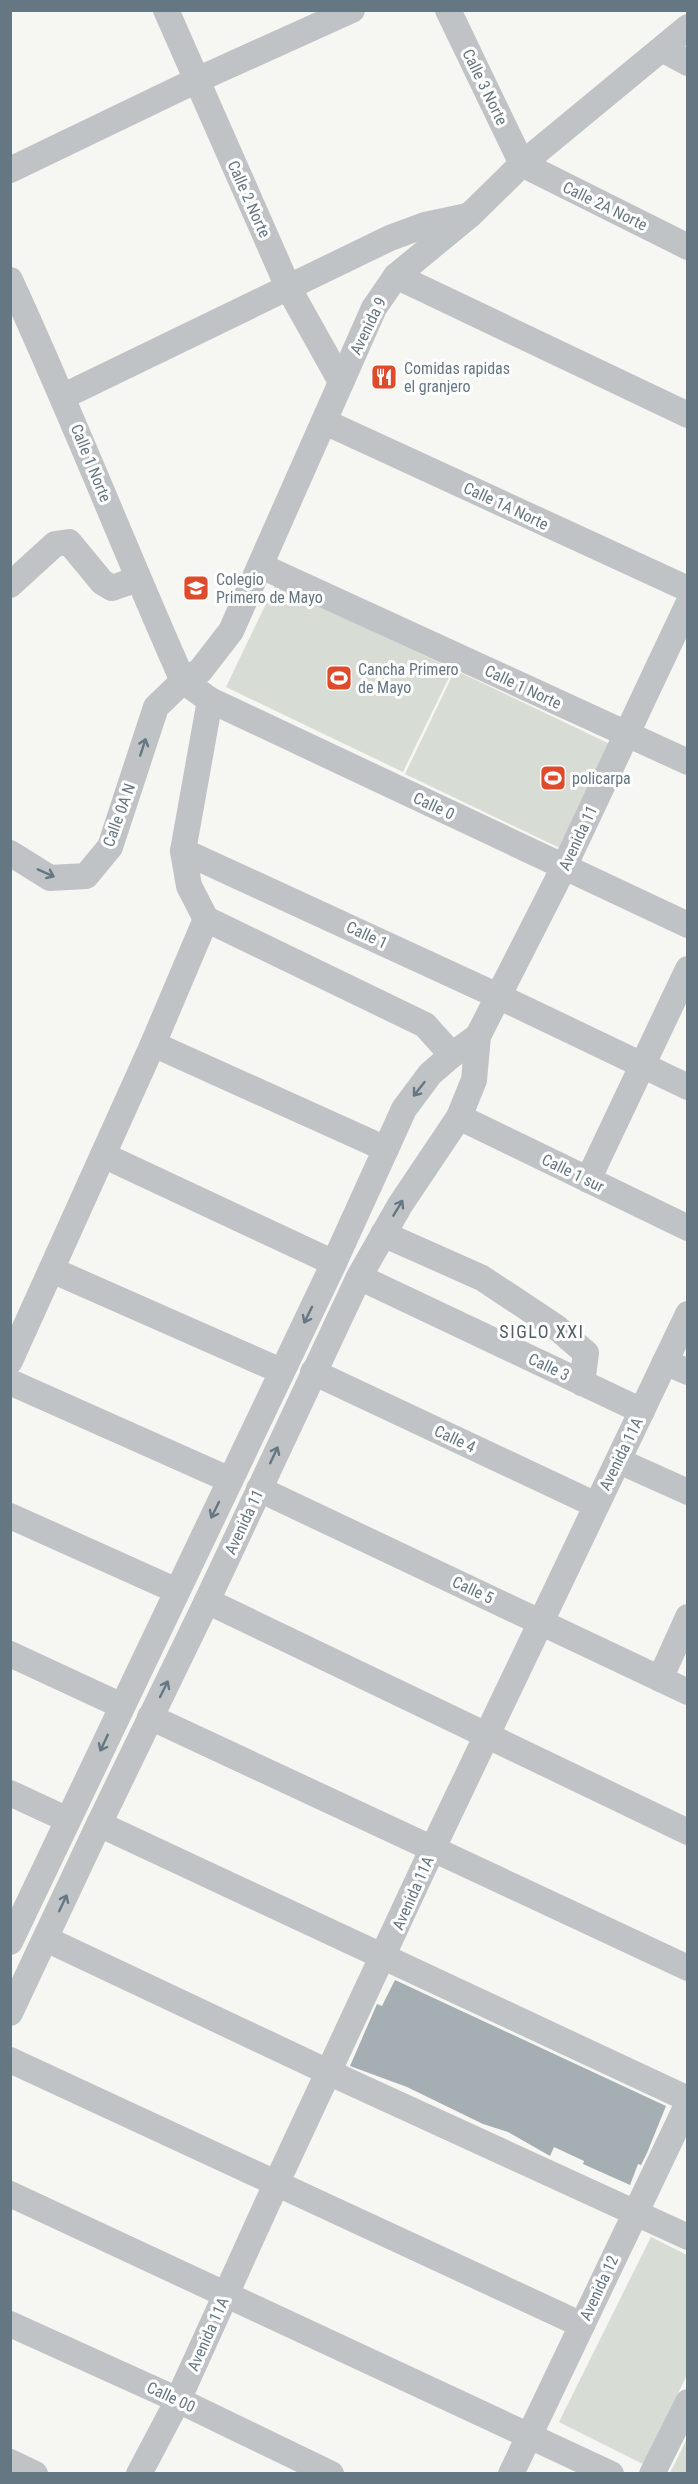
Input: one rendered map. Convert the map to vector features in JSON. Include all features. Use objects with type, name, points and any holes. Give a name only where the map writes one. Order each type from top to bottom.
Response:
[{"type":"street","name":"Calle 2 Norte","points":[[166,10],[288,287],[341,382]]},
{"type":"street","points":[[10,170],[197,80],[352,10]]},
{"type":"street","name":"Calle 3 Norte","points":[[448,10],[522,165]]},
{"type":"street","name":"Avenida 9","points":[[183,681],[200,671],[231,631],[374,308],[396,276],[470,215],[522,165],[687,27]]},
{"type":"street","points":[[662,49],[687,63]]},
{"type":"street","name":"Calle 2A Norte","points":[[522,165],[687,247]]},
{"type":"street","points":[[63,396],[399,235],[425,225],[470,215]]},
{"type":"street","points":[[396,276],[687,415]]},
{"type":"street","name":"Calle 1 Norte","points":[[10,280],[63,396],[138,579],[183,681]]},
{"type":"street","name":"Calle 1A Norte","points":[[325,422],[687,589]]},
{"type":"street","points":[[10,585],[55,544],[69,542],[102,582],[112,588],[138,579]]},
{"type":"street","name":"Calle 1 Norte","points":[[261,566],[687,762]]},
{"type":"street","name":"Avenida 11","points":[[10,2013],[207,1601],[358,1277],[400,1205],[459,1117],[474,1080],[478,1036],[564,867],[687,604]]},
{"type":"street","name":"Calle 0","points":[[183,681],[210,700],[687,925]]},
{"type":"street","name":"Calle 0A N","points":[[10,853],[50,878],[86,876],[110,847],[156,707],[183,681]]},
{"type":"street","points":[[210,700],[183,850],[189,886],[206,919],[425,1025],[452,1054]]},
{"type":"street","name":"Calle 1","points":[[183,850],[498,996],[687,1087]]},
{"type":"street","points":[[10,1361],[153,1044],[206,919]]},
{"type":"street","points":[[588,1180],[687,969]]},
{"type":"street","name":"Avenida 11","points":[[13,1929],[68,1820],[404,1109],[430,1074],[452,1054],[478,1036]]},
{"type":"street","points":[[153,1044],[386,1149]]},
{"type":"street","name":"Calle 1 sur","points":[[459,1117],[687,1228]]},
{"type":"street","points":[[103,1155],[333,1263]]},
{"type":"street","points":[[383,1234],[482,1278],[556,1327],[586,1353],[582,1383]]},
{"type":"street","points":[[52,1270],[280,1371]]},
{"type":"street","name":"Calle 3","points":[[358,1277],[642,1411]]},
{"type":"street","name":"Avenida 11A","points":[[139,2474],[178,2400],[328,2072],[596,1505],[642,1411],[676,1367],[687,1314]]},
{"type":"street","name":"Calle 4","points":[[313,1372],[596,1505]]},
{"type":"street","points":[[10,1382],[230,1480]]},
{"type":"street","points":[[619,1461],[687,1492]]},
{"type":"street","name":"Calle 5","points":[[259,1489],[687,1692]]},
{"type":"street","points":[[10,1516],[177,1591]]},
{"type":"street","points":[[207,1601],[687,1832]]},
{"type":"street","points":[[660,1679],[687,1617]]},
{"type":"street","points":[[10,1654],[122,1706]]},
{"type":"street","points":[[150,1717],[687,1968]]},
{"type":"street","points":[[10,1793],[68,1820]]},
{"type":"street","points":[[99,1824],[687,2101]]},
{"type":"street","points":[[46,1939],[687,2237]]},
{"type":"street","points":[[10,2060],[582,2325]]},
{"type":"street","name":"Avenida 12","points":[[511,2474],[687,2101]]},
{"type":"street","points":[[10,2194],[225,2296],[530,2434],[611,2474]]},
{"type":"street","name":"Calle 00","points":[[10,2324],[178,2400],[331,2474]]},
{"type":"street","points":[[652,2474],[687,2402]]},
{"type":"street","points":[[10,2462],[35,2474]]},
{"type":"shaded area","name":"Cancha Primero de Mayo","points":[[275,585],[453,669],[403,772],[226,687]]},
{"type":"shaded area","points":[[455,670],[612,745],[562,849],[405,774]]},
{"type":"shaded area","points":[[651,2237],[687,2255],[687,2375],[643,2464],[559,2422]]},
{"type":"shaded area","points":[[687,2439],[687,2473],[670,2473]]},
{"type":"building","points":[[395,1980],[666,2106],[647,2153],[641,2165],[638,2164],[630,2185],[583,2164],[584,2161],[554,2147],[550,2156],[508,2132],[483,2124],[407,2087],[350,2066],[377,2004],[382,2006]]},
{"type":"place","name":"Comidas rapidas el granjero","points":[[384,377]]},
{"type":"place","name":"Colegio Primero de Mayo","points":[[196,588]]},
{"type":"place","name":"Cancha Primero de Mayo","points":[[339,678]]},
{"type":"place","name":"policarpa","points":[[553,778]]},
{"type":"district","name":"SIGLO XXI","points":[[542,1331]]}]
